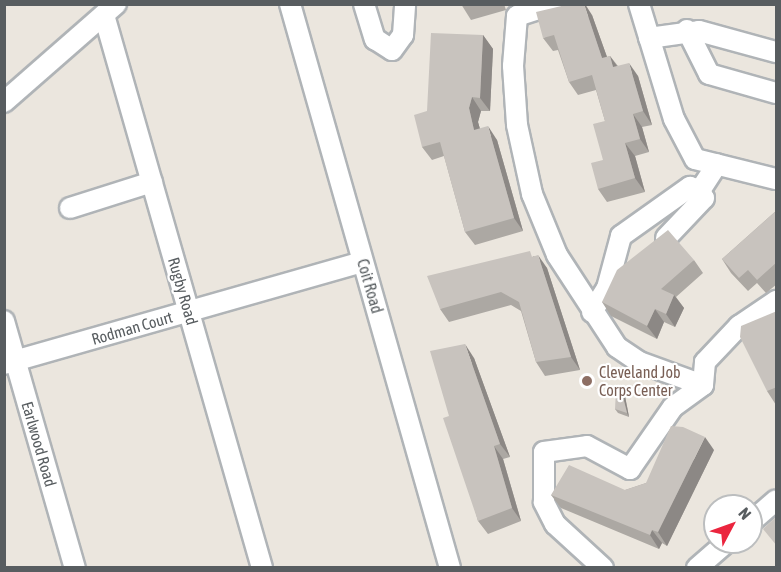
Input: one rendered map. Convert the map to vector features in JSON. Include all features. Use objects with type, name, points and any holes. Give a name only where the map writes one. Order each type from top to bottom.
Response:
[{"type":"street","name":"Coit Road","points":[[290,4],[450,567]]},
{"type":"street","points":[[364,4],[375,39],[392,50],[403,35],[405,4]]},
{"type":"street","points":[[554,4],[518,16],[513,66],[517,125],[532,194],[558,255],[592,312],[617,347],[639,362],[703,385]]},
{"type":"street","points":[[639,4],[674,119],[695,159],[777,179]]},
{"type":"street","points":[[4,102],[110,10]]},
{"type":"street","name":"Rugby Road","points":[[110,10],[152,182],[262,567]]},
{"type":"street","points":[[649,38],[687,30],[777,52]]},
{"type":"street","points":[[687,30],[709,74],[777,93]]},
{"type":"street","points":[[699,192],[717,164]]},
{"type":"street","points":[[70,208],[152,182]]},
{"type":"street","points":[[592,312],[607,288],[628,229],[660,213],[690,188],[699,192],[704,198],[666,238]]},
{"type":"street","name":"Rodman Court","points":[[10,363],[362,262]]},
{"type":"street","points":[[603,567],[555,524],[544,502],[544,452],[587,446],[630,469],[673,407],[703,385],[705,362],[739,326],[777,302]]},
{"type":"street","name":"Earlwood Road","points":[[4,321],[10,363],[75,567]]},
{"type":"street","points":[[763,512],[777,500]]},
{"type":"street","points":[[697,567],[713,554]]},
{"type":"building","points":[[570,4],[584,4],[602,58],[610,56],[613,67],[629,63],[643,111],[633,114],[640,139],[625,143],[635,178],[598,189],[591,163],[603,160],[593,124],[605,121],[592,75],[569,82],[554,35],[543,38],[536,12]]},
{"type":"building","points":[[431,33],[483,35],[480,98],[472,97],[469,108],[474,130],[488,126],[514,218],[465,232],[440,142],[422,147],[414,115],[427,111]]},
{"type":"building","points":[[777,210],[777,262],[757,280],[748,270],[739,278],[722,259]]},
{"type":"building","points":[[668,230],[694,260],[661,289],[674,295],[666,314],[655,309],[647,326],[602,302],[617,270]]},
{"type":"building","points":[[530,251],[532,257],[538,255],[571,357],[536,362],[519,302],[501,292],[440,309],[427,276]]},
{"type":"building","points":[[777,311],[777,387],[767,391],[740,337],[741,326]]},
{"type":"building","points":[[465,344],[500,444],[494,446],[512,508],[478,521],[443,418],[449,416],[430,351]]},
{"type":"building","points":[[616,390],[622,393],[627,413],[615,409]]},
{"type":"building","points":[[671,426],[683,427],[705,437],[658,532],[652,530],[650,535],[551,495],[569,465],[625,490],[646,483]]},
{"type":"building","points":[[775,518],[777,520],[777,546],[763,529]]},
{"type":"place","name":"Cleveland Job Corps Center","points":[[587,381]]}]
